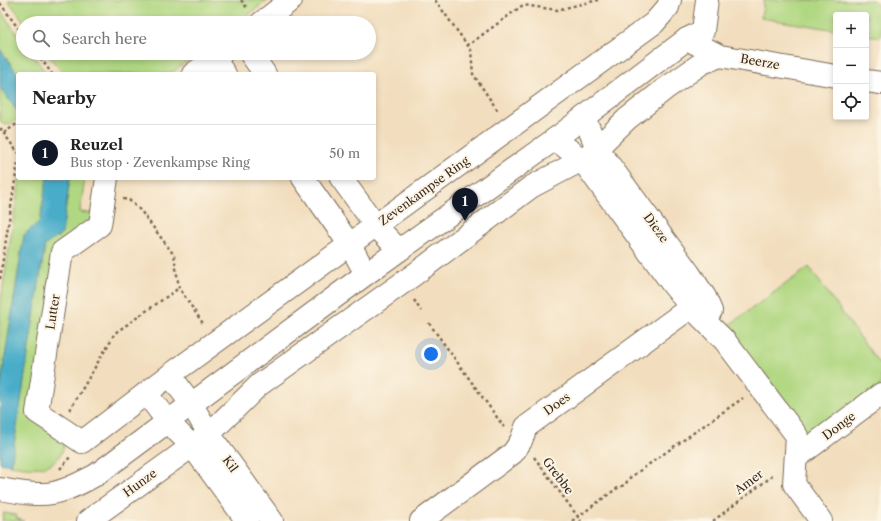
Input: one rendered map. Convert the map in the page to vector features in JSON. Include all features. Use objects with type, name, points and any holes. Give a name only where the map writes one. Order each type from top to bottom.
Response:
[{"type":"street","points":[[270,16],[291,0]]},
{"type":"street","name":"Zevenkampse Ring","points":[[82,442],[170,375],[654,23],[668,7],[670,0]]},
{"type":"street","points":[[688,39],[694,0]]},
{"type":"street","points":[[0,489],[28,494],[52,493],[75,486],[96,475],[366,274],[555,139],[688,39],[703,31],[707,0]]},
{"type":"street","name":"Beerze","points":[[688,39],[720,56],[833,75]]},
{"type":"street","points":[[200,440],[259,385],[415,274],[531,186],[589,154],[627,119],[665,89],[702,63],[720,56]]},
{"type":"street","points":[[255,60],[264,72]]},
{"type":"street","points":[[198,72],[220,62]]},
{"type":"street","points":[[869,81],[881,83]]},
{"type":"street","name":"Dieze","points":[[584,117],[589,154],[642,244],[698,302],[797,436],[794,484],[821,521]]},
{"type":"street","name":"Dieze","points":[[555,139],[589,154]]},
{"type":"street","points":[[304,180],[350,245],[366,274]]},
{"type":"street","points":[[342,180],[376,226],[399,250]]},
{"type":"street","name":"Lutter","points":[[82,442],[37,412],[62,252],[100,225],[106,187]]},
{"type":"street","name":"Does","points":[[421,521],[512,453],[521,441],[526,427],[698,302]]},
{"type":"street","points":[[170,375],[192,405]]},
{"type":"street","points":[[146,394],[168,422]]},
{"type":"street","name":"Donge","points":[[796,458],[881,394]]},
{"type":"street","name":"Kil","points":[[192,405],[200,440],[247,521]]},
{"type":"street","name":"Kil","points":[[168,422],[200,440],[272,521]]},
{"type":"street","name":"Hunze","points":[[88,521],[200,440]]},
{"type":"path","points":[[435,0],[471,50],[473,74],[510,128]]},
{"type":"path","points":[[467,46],[523,5],[557,10],[598,0]]},
{"type":"path","points":[[0,3],[16,25]]},
{"type":"path","points":[[41,60],[50,72]]},
{"type":"path","points":[[4,133],[16,125]]},
{"type":"path","points":[[0,128],[16,150]]},
{"type":"path","points":[[0,279],[16,174]]},
{"type":"path","points":[[106,187],[129,200],[141,211],[174,255],[179,288],[216,342]]},
{"type":"path","points":[[59,427],[115,333],[179,288]]},
{"type":"path","name":"Grebbe","points":[[429,323],[502,425],[521,441],[581,521]]},
{"type":"path","points":[[572,521],[616,489],[626,484],[628,479],[760,386]]},
{"type":"path","points":[[57,472],[82,442]]},
{"type":"path","name":"Amer","points":[[713,521],[796,458]]},
{"type":"green space","points":[[8,0],[268,0],[246,16],[20,16]]},
{"type":"green space","points":[[764,0],[873,0],[881,10],[881,37],[869,35],[869,12],[833,12],[833,30],[761,18]]},
{"type":"green space","points":[[0,10],[16,32],[16,60],[36,60],[45,72],[17,72],[0,49]]},
{"type":"green space","points":[[52,60],[189,60],[173,72],[61,72]]},
{"type":"green space","points":[[0,88],[16,109],[16,120],[10,124],[5,125],[0,121]]},
{"type":"green space","points":[[20,180],[47,180],[40,221],[24,235],[0,388],[0,306]]},
{"type":"green space","points":[[70,180],[85,180],[80,212],[97,214],[65,243],[33,404],[65,441],[58,458],[52,463],[37,467],[11,465],[45,244],[62,233]]},
{"type":"green space","points":[[809,267],[881,366],[881,387],[809,440],[725,328]]},
{"type":"green space","points":[[4,513],[17,515],[16,518],[24,521],[2,521]]},
{"type":"water","points":[[0,49],[17,72],[16,109],[0,87]]},
{"type":"water","points":[[47,180],[70,180],[62,234],[45,245],[11,465],[0,463],[0,389],[24,235],[40,221]]},
{"type":"place","name":"Reuzel","points":[[465,221]]}]
